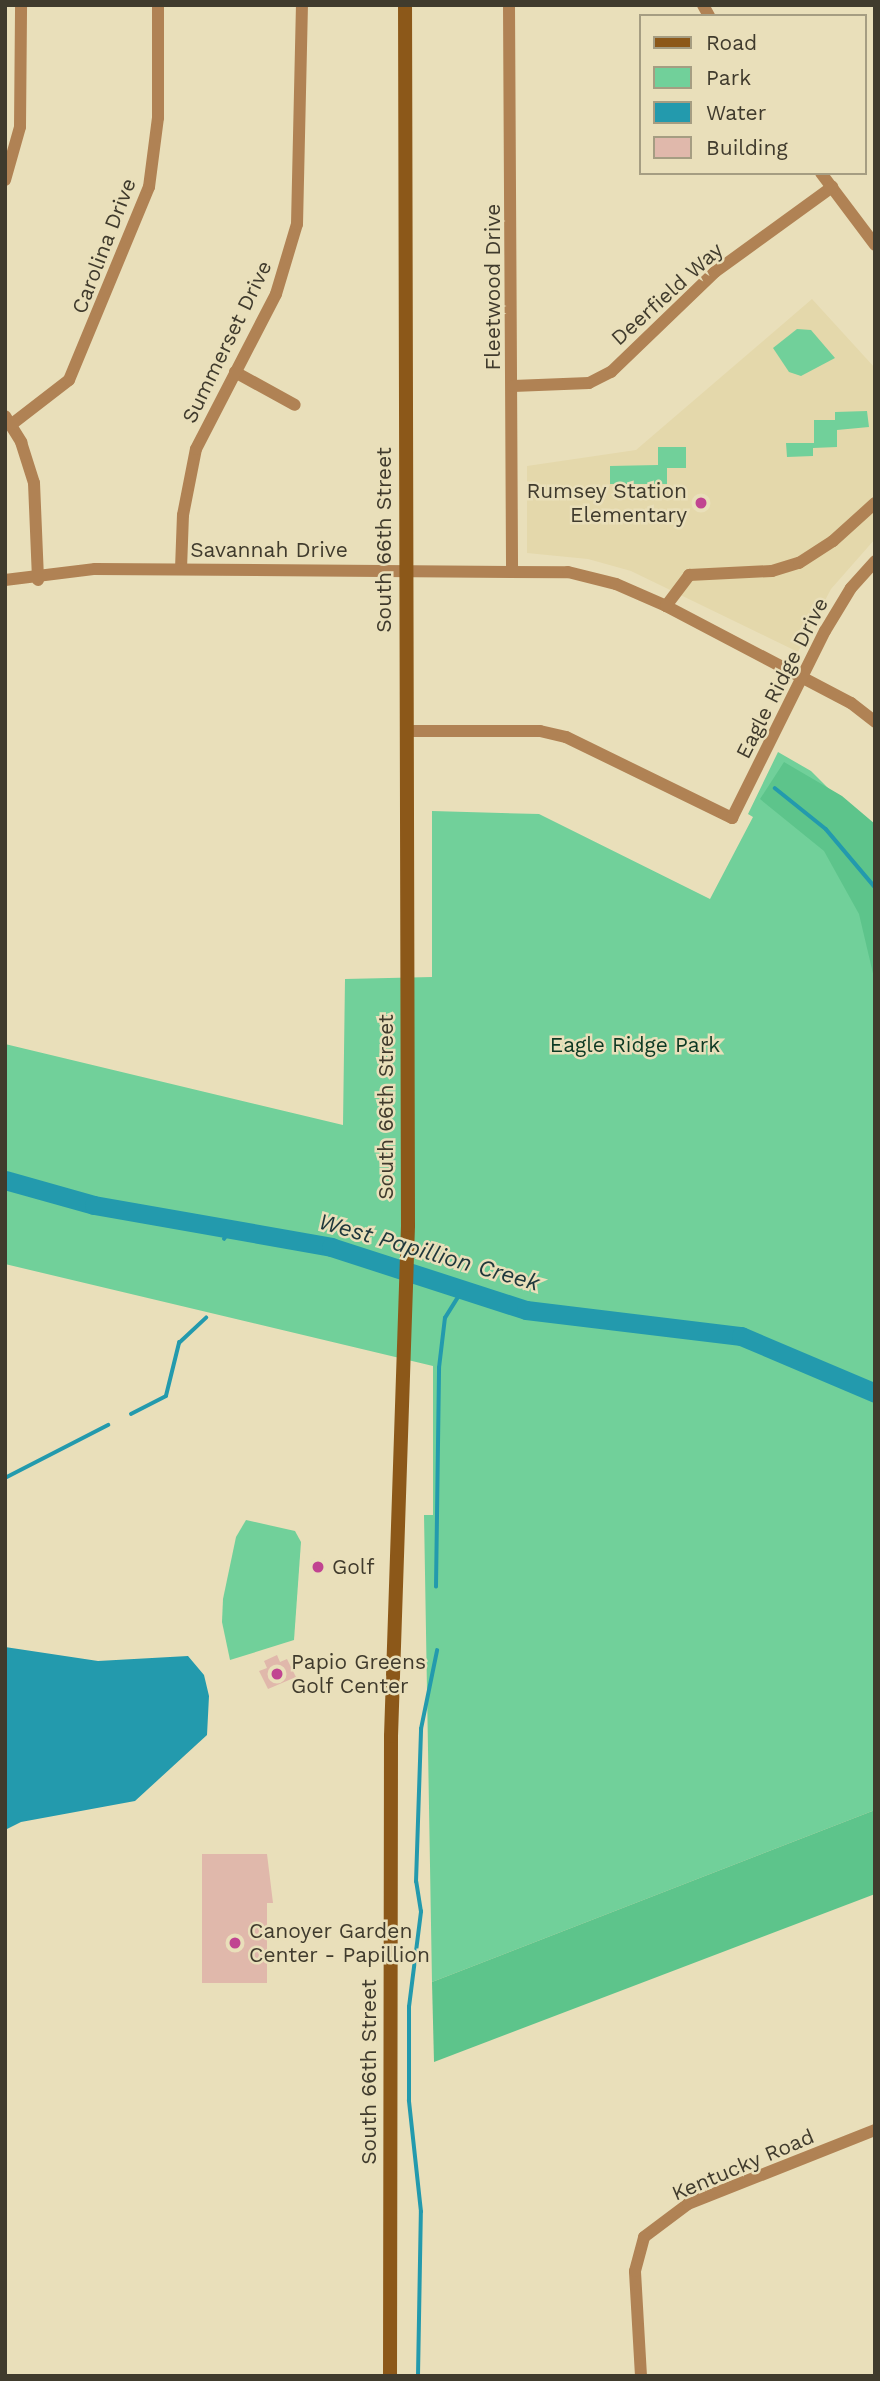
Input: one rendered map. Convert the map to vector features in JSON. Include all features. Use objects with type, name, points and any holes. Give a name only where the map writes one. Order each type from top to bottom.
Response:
[{"type":"street","points":[[5,180],[20,127],[21,5]]},
{"type":"street","name":"Carolina Drive","points":[[8,420],[69,380],[149,187],[158,118],[158,5]]},
{"type":"street","name":"Summerset Drive","points":[[181,569],[184,505],[196,449],[276,294],[297,224],[302,5]]},
{"type":"street","name":"South 66th Street","points":[[390,2376],[391,1736],[408,1225],[404,569],[405,5]]},
{"type":"street","name":"Fleetwood Drive","points":[[509,5],[512,568]]},
{"type":"street","points":[[823,175],[875,245]]},
{"type":"street","name":"Deerfield Way","points":[[513,386],[589,383],[611,372],[715,272],[832,187]]},
{"type":"street","points":[[234,372],[295,405]]},
{"type":"street","points":[[8,420],[34,484],[37,580]]},
{"type":"street","points":[[666,606],[688,575],[772,571],[799,563],[833,541],[875,503]]},
{"type":"street","name":"Eagle Ridge Drive","points":[[407,731],[540,731],[566,737],[732,818],[850,588],[875,561]]},
{"type":"street","name":"Savannah Drive","points":[[5,580],[37,580],[95,569],[512,568],[568,572],[616,584],[666,606],[803,677],[875,722]]},
{"type":"street","name":"Kentucky Road","points":[[641,2376],[634,2283],[644,2237],[688,2204],[875,2130]]},
{"type":"shaded area","name":"Rumsey Station Elementary","points":[[812,299],[875,368],[875,539],[831,589],[798,652],[631,571],[588,559],[527,553],[527,466],[636,450]]},
{"type":"green space","points":[[797,329],[811,330],[835,358],[801,376],[789,372],[773,348]]},
{"type":"green space","points":[[867,411],[869,427],[837,430],[837,447],[813,448],[813,456],[787,457],[786,443],[814,443],[814,420],[835,420],[835,412]]},
{"type":"green space","points":[[658,447],[686,447],[686,468],[667,468],[667,484],[610,484],[610,466],[658,465]]},
{"type":"green space","name":"Eagle Ridge Park","points":[[778,752],[811,771],[875,835],[875,1810],[432,1982],[424,1515],[433,1515],[433,1366],[5,1264],[5,1044],[343,1125],[345,979],[432,977],[432,811],[539,814],[710,899],[753,817],[748,814]]},
{"type":"green space","points":[[784,762],[842,796],[875,824],[875,982],[859,914],[824,851],[760,799]]},
{"type":"green space","points":[[246,1520],[295,1531],[301,1542],[294,1640],[230,1660],[222,1622],[223,1599],[236,1537]]},
{"type":"green space","points":[[875,1810],[875,1894],[434,2062],[432,1982]]},
{"type":"water","points":[[5,1647],[98,1661],[188,1656],[204,1675],[209,1696],[207,1735],[135,1801],[21,1822],[5,1830]]},
{"type":"building","name":"Papio Greens Golf Center","points":[[277,1655],[280,1662],[287,1659],[296,1677],[268,1689],[259,1671],[267,1668],[264,1661]]},
{"type":"building","name":"Canoyer Garden Center - Papillion","points":[[202,1854],[267,1854],[273,1903],[267,1903],[267,1983],[202,1983]]},
{"type":"waterway","points":[[775,788],[826,829],[875,887]]},
{"type":"waterway","name":"West Papillion Creek","points":[[5,1180],[94,1205],[331,1247],[526,1310],[741,1336],[875,1393]]},
{"type":"waterway","points":[[224,1239],[231,1229]]},
{"type":"waterway","points":[[436,1587],[439,1368],[445,1318],[464,1287]]},
{"type":"waterway","points":[[131,1414],[166,1396],[179,1343],[206,1318]]},
{"type":"waterway","points":[[5,1478],[108,1425]]},
{"type":"waterway","points":[[418,2376],[421,2212],[409,2101],[409,2007],[421,1912],[416,1882],[421,1729],[437,1651]]},
{"type":"place","name":"Rumsey Station Elementary","points":[[701,503]]},
{"type":"place","name":"Golf","points":[[318,1567]]},
{"type":"place","name":"Papio Greens Golf Center","points":[[277,1674]]},
{"type":"place","name":"Canoyer Garden Center - Papillion","points":[[235,1943]]}]
